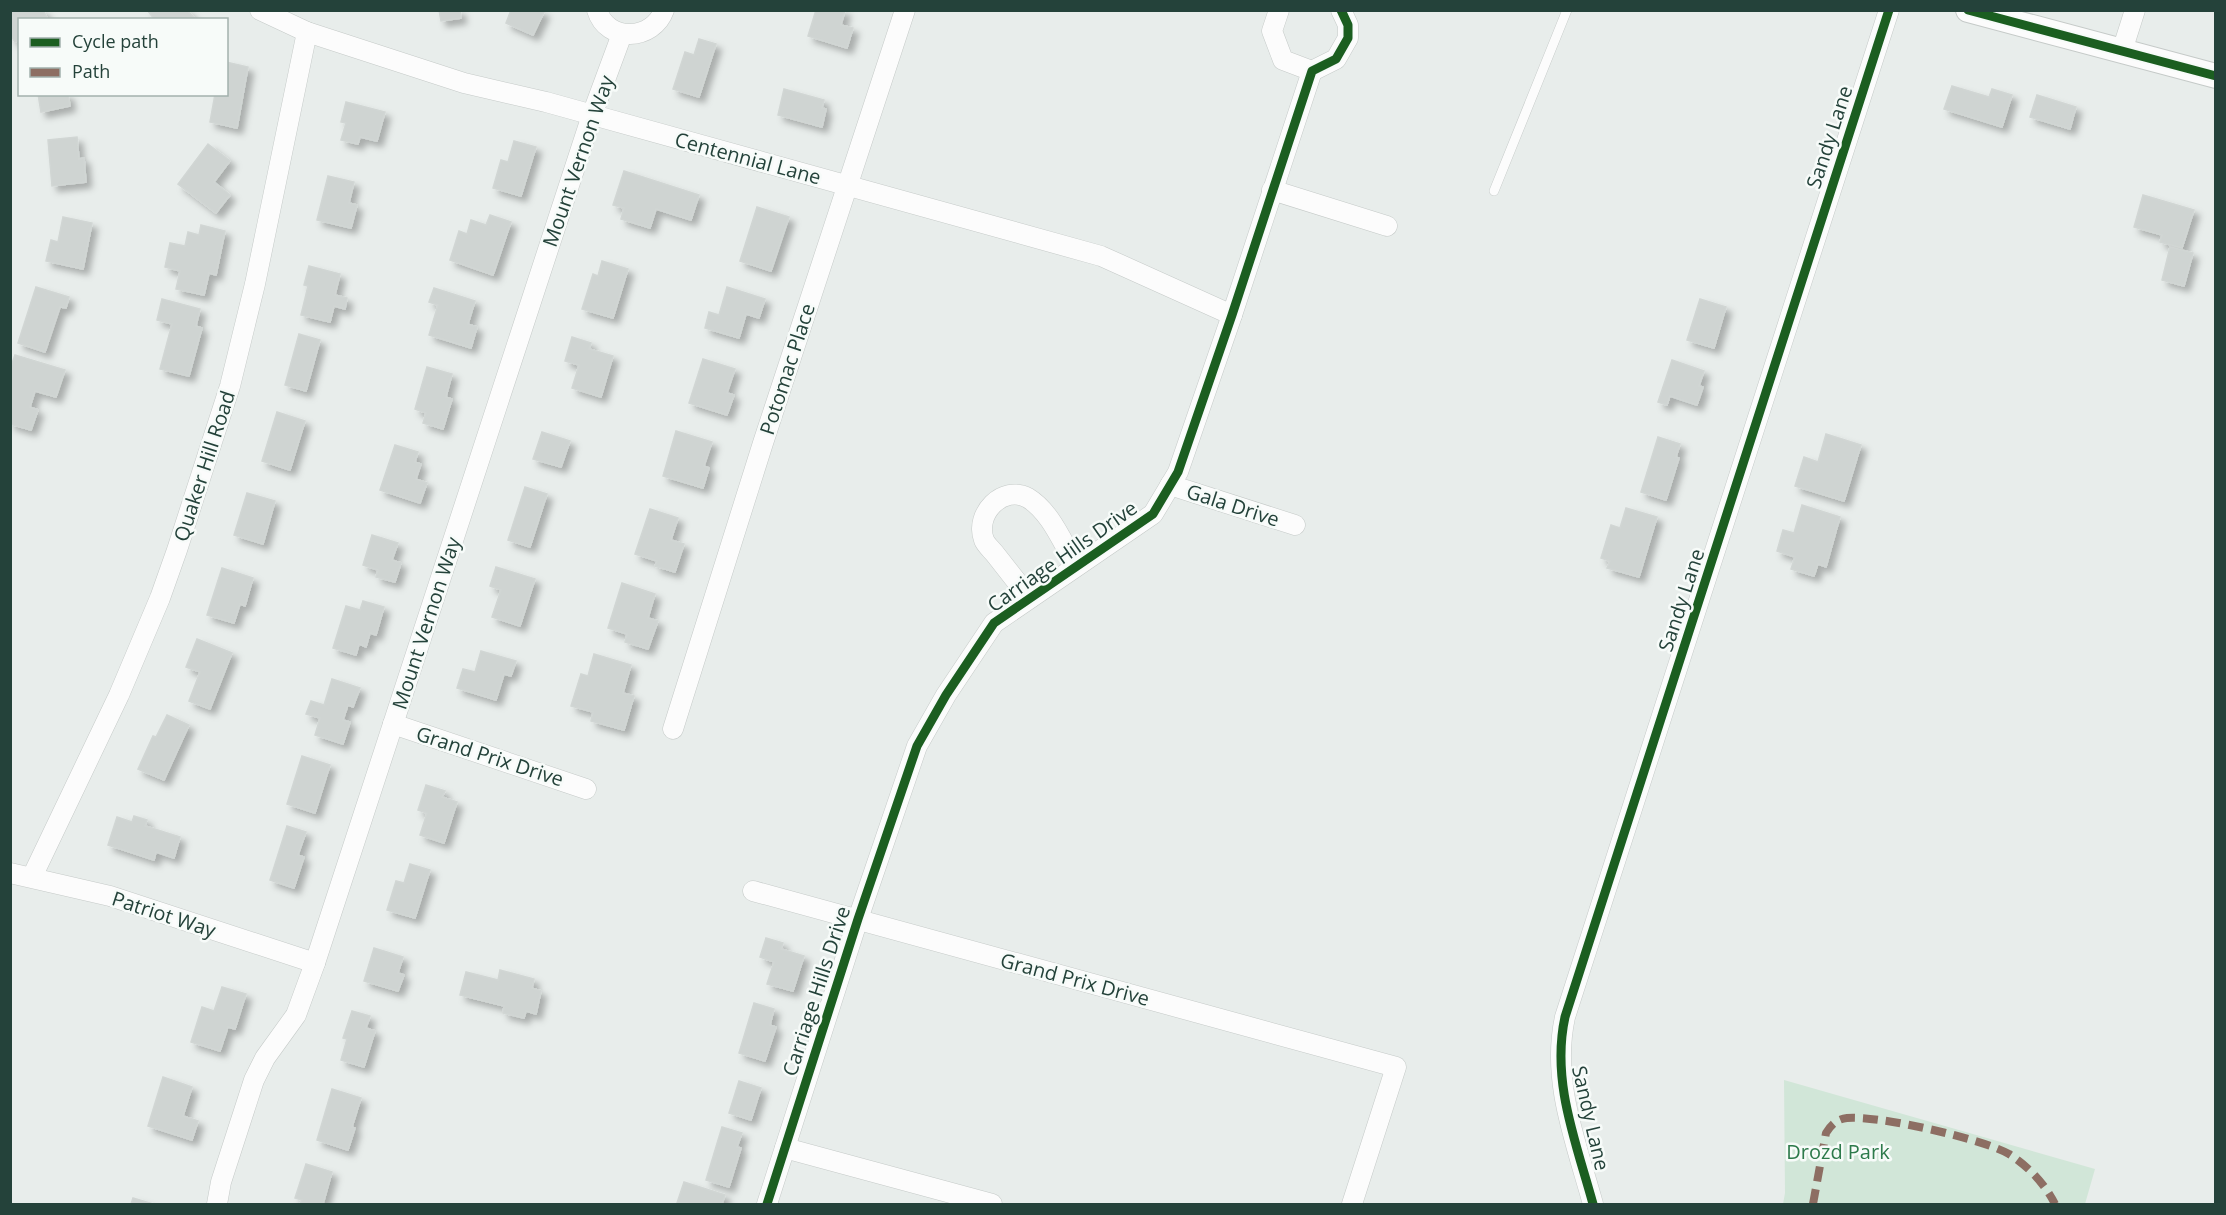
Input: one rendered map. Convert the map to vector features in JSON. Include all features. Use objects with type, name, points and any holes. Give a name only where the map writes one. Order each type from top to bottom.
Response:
[{"type":"street","name":"Centennial Lane","points":[[260,10],[307,32],[464,83],[592,115],[1101,256],[1232,315]]},
{"type":"street","points":[[597,10],[606,26],[622,34],[633,35],[650,30],[661,19],[664,10]]},
{"type":"street","name":"Potomac Place","points":[[673,729],[905,10]]},
{"type":"street","points":[[1280,10],[1272,31],[1284,60],[1312,71],[1336,59],[1348,38],[1348,25],[1341,10]]},
{"type":"street","name":"Sandy Lane","points":[[1593,1204],[1562,1090],[1560,1047],[1565,1017],[1889,10]]},
{"type":"street","points":[[1968,10],[2216,76]]},
{"type":"street","points":[[2122,51],[2135,10]]},
{"type":"street","name":"Quaker Hill Road","points":[[32,877],[119,696],[160,598],[177,550],[230,386],[255,284],[307,32]]},
{"type":"street","name":"Mount Vernon Way","points":[[217,1204],[221,1182],[254,1080],[265,1059],[296,1015],[315,963],[592,115],[622,34]]},
{"type":"street","name":"Carriage Hills Drive","points":[[767,1204],[916,746],[946,694],[994,623],[1153,514],[1178,472],[1312,71]]},
{"type":"street","points":[[1272,190],[1387,226]]},
{"type":"street","name":"Gala Drive","points":[[1170,485],[1295,525]]},
{"type":"street","points":[[1030,598],[984,540],[982,524],[988,507],[999,499],[1014,494],[1028,498],[1044,512],[1076,566]]},
{"type":"street","name":"Grand Prix Drive","points":[[393,724],[586,789]]},
{"type":"street","name":"Patriot Way","points":[[10,873],[110,896],[315,963]]},
{"type":"street","name":"Grand Prix Drive","points":[[753,891],[1396,1067],[1352,1204]]},
{"type":"street","points":[[785,1148],[992,1204]]},
{"type":"lane","points":[[1494,191],[1567,10]]},
{"type":"green space","name":"Drozd Park","points":[[1784,1080],[2095,1169],[2085,1204],[1783,1204],[1785,1193]]},
{"type":"building","points":[[10,10],[43,10],[47,18],[18,18],[18,40],[15,42],[10,34],[10,18],[13,17]]},
{"type":"building","points":[[147,10],[187,10],[194,18],[153,18]]},
{"type":"building","points":[[439,10],[460,10],[461,18],[441,21]]},
{"type":"building","points":[[511,10],[544,12],[533,35],[506,23]]},
{"type":"building","points":[[816,10],[845,10],[841,25],[853,28],[847,48],[808,36]]},
{"type":"building","points":[[699,39],[716,44],[699,97],[673,89],[685,52],[694,55]]},
{"type":"building","points":[[228,62],[248,67],[237,128],[210,122],[215,96],[228,96]]},
{"type":"building","points":[[1952,86],[1989,97],[1992,89],[2012,95],[2002,127],[1944,109]]},
{"type":"building","points":[[784,89],[824,100],[822,108],[826,109],[822,127],[778,115]]},
{"type":"building","points":[[2037,95],[2076,107],[2070,129],[2030,117]]},
{"type":"building","points":[[38,96],[68,96],[70,106],[41,112]]},
{"type":"building","points":[[346,102],[385,112],[377,141],[360,137],[358,144],[341,140],[346,123],[341,122]]},
{"type":"building","points":[[77,137],[79,159],[84,158],[86,182],[52,186],[48,140]]},
{"type":"building","points":[[514,141],[536,147],[521,196],[493,188],[501,160],[508,162]]},
{"type":"building","points":[[208,144],[230,161],[214,182],[230,195],[216,213],[178,184]]},
{"type":"building","points":[[624,171],[699,195],[691,220],[656,209],[650,228],[621,219],[624,208],[613,205]]},
{"type":"building","points":[[328,176],[354,182],[349,203],[357,205],[351,228],[317,220]]},
{"type":"building","points":[[2143,195],[2194,210],[2182,248],[2160,242],[2162,235],[2134,227]]},
{"type":"building","points":[[757,207],[789,217],[771,271],[740,261]]},
{"type":"building","points":[[490,215],[511,222],[493,275],[450,260],[459,231],[467,234],[471,220],[486,225]]},
{"type":"building","points":[[63,217],[92,223],[83,269],[46,261],[51,240],[58,242]]},
{"type":"building","points":[[201,225],[225,231],[216,275],[209,273],[204,295],[176,289],[180,271],[165,267],[170,243],[185,246],[188,232],[199,235]]},
{"type":"building","points":[[2170,247],[2193,253],[2184,286],[2162,280]]},
{"type":"building","points":[[602,261],[628,269],[613,318],[582,309],[593,274],[598,276]]},
{"type":"building","points":[[309,266],[340,274],[335,295],[347,298],[345,309],[334,306],[330,322],[301,315],[308,286],[304,285]]},
{"type":"building","points":[[36,287],[69,297],[66,308],[60,307],[45,352],[18,343]]},
{"type":"building","points":[[727,287],[765,299],[759,318],[746,314],[739,338],[705,328],[709,312],[719,315]]},
{"type":"building","points":[[434,288],[475,301],[468,324],[477,327],[471,348],[429,335],[438,305],[429,302]]},
{"type":"building","points":[[162,299],[200,309],[196,326],[202,328],[189,376],[160,369],[172,324],[157,320]]},
{"type":"building","points":[[1700,299],[1726,307],[1714,348],[1687,340]]},
{"type":"building","points":[[299,334],[320,340],[306,391],[285,385]]},
{"type":"building","points":[[572,337],[591,343],[589,349],[613,356],[601,397],[572,388],[579,365],[565,361]]},
{"type":"building","points":[[15,355],[65,370],[56,397],[35,391],[30,407],[38,410],[31,430],[10,424],[10,369]]},
{"type":"building","points":[[703,359],[735,369],[727,393],[734,395],[727,415],[689,403]]},
{"type":"building","points":[[1672,360],[1704,371],[1699,386],[1703,387],[1697,405],[1670,396],[1667,405],[1658,402]]},
{"type":"building","points":[[427,367],[452,374],[446,397],[452,399],[443,429],[423,423],[426,413],[415,409]]},
{"type":"building","points":[[277,412],[305,421],[290,470],[262,461]]},
{"type":"building","points":[[676,431],[712,442],[704,466],[709,468],[703,488],[663,476]]},
{"type":"building","points":[[542,432],[570,441],[561,467],[533,459]]},
{"type":"building","points":[[1826,434],[1861,445],[1844,501],[1795,486],[1804,457],[1818,462]]},
{"type":"building","points":[[1658,437],[1680,444],[1676,457],[1679,458],[1666,500],[1641,492]]},
{"type":"building","points":[[395,445],[418,452],[415,462],[421,464],[416,479],[427,483],[420,503],[380,490]]},
{"type":"building","points":[[525,487],[547,494],[530,547],[508,540]]},
{"type":"building","points":[[247,493],[275,501],[263,544],[234,535]]},
{"type":"building","points":[[1802,505],[1840,517],[1826,567],[1818,564],[1814,576],[1791,569],[1795,557],[1777,551],[1783,530],[1794,533]]},
{"type":"building","points":[[1626,508],[1657,517],[1639,577],[1607,568],[1610,561],[1601,558],[1611,525],[1620,528]]},
{"type":"building","points":[[650,509],[678,518],[671,540],[684,544],[675,572],[655,566],[657,561],[635,554]]},
{"type":"building","points":[[372,535],[398,543],[392,560],[401,563],[395,582],[376,577],[378,570],[363,565]]},
{"type":"building","points":[[496,567],[535,579],[520,626],[492,617],[501,590],[490,586]]},
{"type":"building","points":[[222,568],[253,578],[245,606],[240,604],[234,623],[207,615]]},
{"type":"building","points":[[622,583],[655,594],[648,618],[658,621],[648,649],[625,642],[627,634],[608,628]]},
{"type":"building","points":[[363,601],[384,607],[376,635],[370,633],[366,647],[359,644],[356,655],[333,648],[346,606],[360,610]]},
{"type":"building","points":[[197,639],[232,653],[210,709],[189,701],[200,672],[186,667]]},
{"type":"building","points":[[481,651],[516,661],[511,676],[504,674],[496,700],[457,688],[463,669],[475,672]]},
{"type":"building","points":[[594,654],[631,665],[623,693],[634,696],[624,730],[591,721],[593,712],[571,706],[581,674],[588,676]]},
{"type":"building","points":[[332,679],[360,688],[353,707],[348,705],[343,720],[350,722],[343,744],[315,735],[320,718],[306,714],[311,701],[324,705]]},
{"type":"building","points":[[167,715],[189,725],[164,780],[138,769],[153,736],[156,737]]},
{"type":"building","points":[[302,756],[330,765],[315,813],[287,804]]},
{"type":"building","points":[[426,785],[445,791],[442,797],[457,802],[444,843],[420,835],[427,813],[418,810]]},
{"type":"building","points":[[134,816],[147,820],[145,826],[180,837],[174,858],[156,852],[154,860],[108,845],[117,817],[132,822]]},
{"type":"building","points":[[287,826],[306,832],[298,855],[304,857],[294,888],[270,880]]},
{"type":"building","points":[[410,864],[430,870],[415,918],[387,910],[396,881],[404,883]]},
{"type":"building","points":[[766,938],[783,943],[781,949],[804,956],[793,991],[767,984],[774,962],[760,957]]},
{"type":"building","points":[[374,948],[403,957],[398,973],[404,975],[398,991],[364,981]]},
{"type":"building","points":[[500,970],[534,979],[532,988],[541,991],[536,1014],[526,1011],[524,1018],[503,1013],[504,1006],[460,995],[466,972],[498,980]]},
{"type":"building","points":[[222,987],[246,994],[235,1029],[228,1027],[220,1051],[191,1042],[202,1007],[214,1011]]},
{"type":"building","points":[[754,1003],[774,1009],[770,1025],[776,1027],[765,1061],[739,1053]]},
{"type":"building","points":[[352,1011],[370,1016],[366,1028],[375,1031],[364,1067],[341,1060],[347,1039],[343,1038]]},
{"type":"building","points":[[163,1077],[192,1087],[183,1116],[198,1121],[192,1140],[148,1126]]},
{"type":"building","points":[[739,1081],[761,1088],[751,1120],[729,1113]]},
{"type":"building","points":[[332,1089],[361,1098],[348,1150],[317,1140]]},
{"type":"building","points":[[722,1127],[742,1133],[737,1147],[741,1148],[729,1187],[706,1180]]},
{"type":"building","points":[[306,1164],[332,1172],[323,1204],[300,1204],[302,1200],[295,1198]]},
{"type":"building","points":[[684,1182],[725,1195],[722,1204],[677,1203]]},
{"type":"building","points":[[133,1198],[153,1204],[131,1204]]},
{"type":"marked path","points":[[1813,1204],[1826,1133],[1835,1123],[1847,1118],[1905,1124],[1954,1135],[1996,1148],[2009,1154],[2029,1170],[2046,1189],[2055,1204]]},
{"type":"cycle path","points":[[767,1204],[858,919],[917,746],[946,695],[994,623],[1153,514],[1178,472],[1312,71],[1336,59],[1348,38],[1348,25],[1341,10]]},
{"type":"cycle path","points":[[1593,1204],[1567,1111],[1563,1088],[1561,1041],[1565,1017],[1889,10]]},
{"type":"cycle path","points":[[1968,10],[2216,76]]}]
